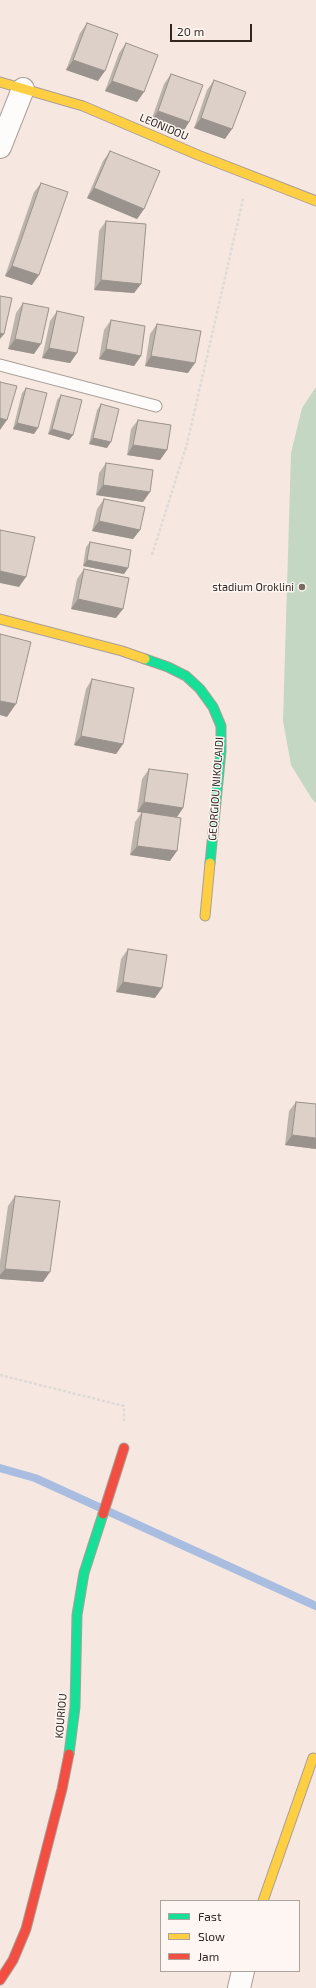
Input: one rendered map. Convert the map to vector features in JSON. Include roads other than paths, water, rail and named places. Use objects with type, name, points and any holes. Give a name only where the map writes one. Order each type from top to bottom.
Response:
[{"type":"street","name":"LEONIDOU","points":[[0,82],[83,106],[248,175],[316,201]]},
{"type":"street","points":[[0,147],[23,89]]},
{"type":"street","name":"GEORGIOU NIKOLAIDI","points":[[0,619],[122,651],[168,667],[186,676],[200,689],[213,707],[220,726],[221,751],[205,916]]},
{"type":"street","name":"KOURIOU","points":[[0,1980],[13,1960],[26,1929],[68,1761],[75,1707],[77,1615],[84,1573],[124,1448]]},
{"type":"street","points":[[262,1900],[313,1758]]},
{"type":"street","points":[[239,1988],[243,1972]]},
{"type":"lane","points":[[0,366],[156,406]]},
{"type":"waterway","points":[[0,1468],[35,1478],[316,1606]]},
{"type":"place","name":"stadium Oroklini","points":[[302,587]]}]
